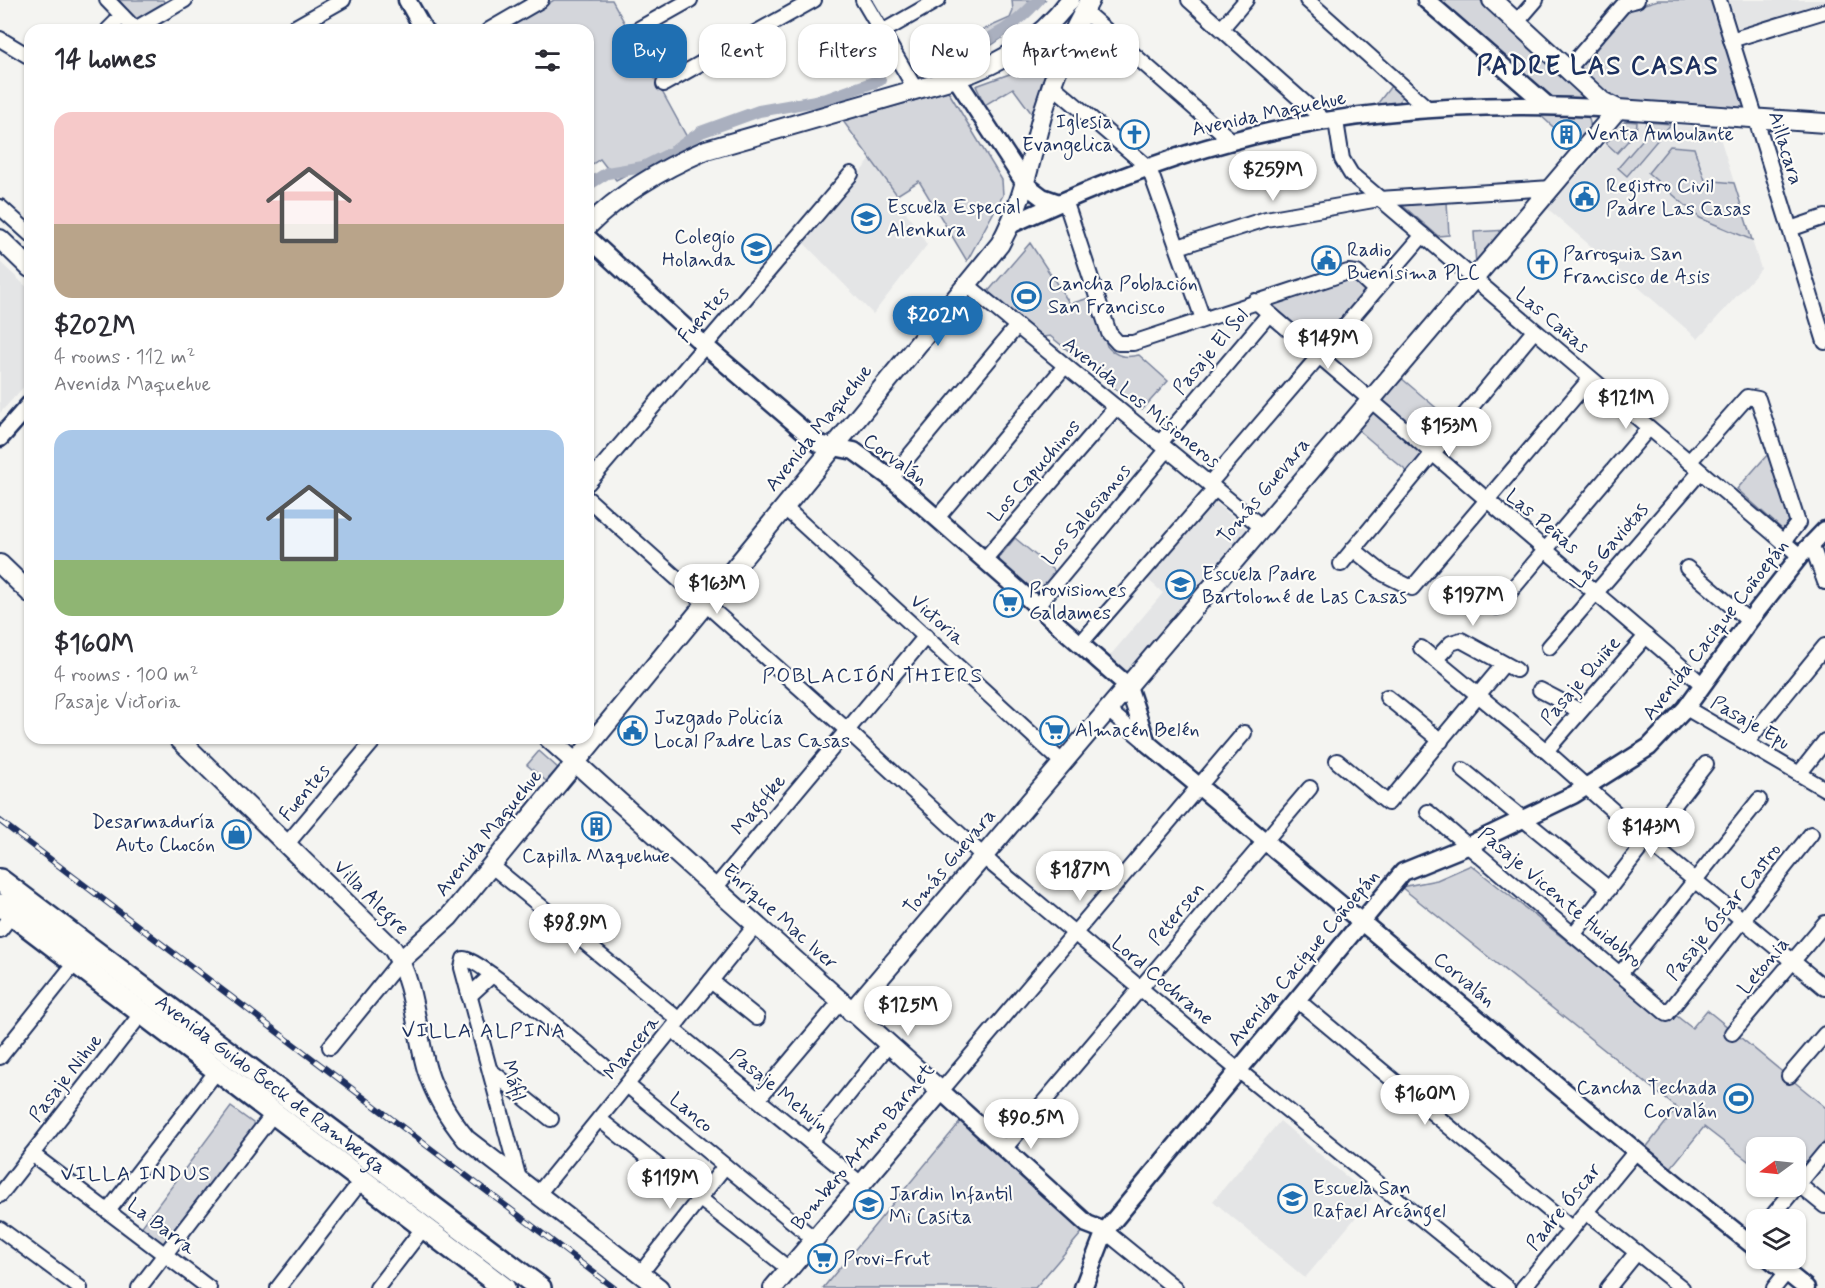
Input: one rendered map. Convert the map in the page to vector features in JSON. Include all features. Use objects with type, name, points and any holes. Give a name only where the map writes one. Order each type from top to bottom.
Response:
[{"type":"main road","points":[[1492,0],[1602,101],[1618,110]]},
{"type":"main road","points":[[990,66],[1022,48],[1047,27],[1082,4]]},
{"type":"main road","points":[[1010,225],[1026,185],[1052,85],[1082,4]]},
{"type":"main road","points":[[594,221],[633,188],[688,158],[735,141],[956,78]]},
{"type":"main road","name":"Avenida Maquehue","points":[[1618,110],[1825,123]]},
{"type":"main road","name":"Tomás Guevara","points":[[846,1007],[983,857],[1064,763],[1618,110]]},
{"type":"main road","name":"Avenida Maquehue","points":[[594,739],[1000,244],[1010,225]]},
{"type":"main road","points":[[0,239],[24,262]]},
{"type":"main road","points":[[0,564],[24,587]]},
{"type":"main road","name":"Villa Alegre","points":[[184,744],[387,942],[400,961],[410,991],[427,1070],[439,1100],[466,1139],[659,1288]]},
{"type":"main road","name":"Enrique Mac Iver","points":[[554,744],[940,1091]]},
{"type":"main road","name":"Avenida Maquehue","points":[[400,961],[439,928],[590,744]]},
{"type":"main road","name":"Avenida Guido Beck de Ramberga","points":[[0,880],[9,912],[216,1072],[424,1227],[492,1284]]},
{"type":"main road","name":"Avenida Guido Beck de Ramberga","points":[[9,912],[286,1097],[540,1288]]},
{"type":"main road","name":"Bombero Arturo Barnet","points":[[773,1288],[940,1091]]},
{"type":"main road","points":[[273,1114],[286,1097]]},
{"type":"main road","points":[[492,1284],[503,1260]]},
{"type":"street","points":[[107,0],[130,24]]},
{"type":"street","points":[[301,24],[343,0]]},
{"type":"street","points":[[407,0],[421,24]]},
{"type":"street","points":[[499,24],[541,0]]},
{"type":"street","points":[[647,24],[690,0]]},
{"type":"street","points":[[664,84],[814,0]]},
{"type":"street","points":[[863,0],[877,24]]},
{"type":"street","points":[[896,24],[938,0]]},
{"type":"street","points":[[1189,0],[1331,121]]},
{"type":"street","points":[[1222,28],[1246,0]]},
{"type":"street","points":[[1307,0],[1427,108]]},
{"type":"street","points":[[1426,0],[1547,105]]},
{"type":"street","points":[[1517,22],[1536,0]]},
{"type":"street","points":[[1568,69],[1625,3],[1637,0]]},
{"type":"street","name":"Aillacara","points":[[1719,0],[1825,342]]},
{"type":"street","points":[[145,24],[177,2]]},
{"type":"street","points":[[1082,4],[1232,141]]},
{"type":"street","points":[[1731,40],[1825,11]]},
{"type":"street","points":[[114,24],[122,16]]},
{"type":"street","points":[[0,39],[24,53]]},
{"type":"street","points":[[898,59],[916,90]]},
{"type":"street","points":[[956,78],[1026,185],[1042,197],[1062,201],[1108,333],[1114,340],[1128,344],[1348,272],[1357,273],[1375,290]]},
{"type":"street","points":[[1052,85],[1149,168],[1203,319]]},
{"type":"street","name":"Avenida Maquehue","points":[[1010,225],[1062,201],[1149,168],[1232,141],[1331,121],[1427,108],[1547,105],[1618,110]]},
{"type":"street","name":"Las Cañas","points":[[1331,121],[1346,167],[1379,199],[1800,556]]},
{"type":"street","name":"Fuentes","points":[[594,476],[851,174]]},
{"type":"street","points":[[1178,247],[1266,219],[1379,199],[1551,188]]},
{"type":"street","points":[[0,207],[24,229]]},
{"type":"street","points":[[1790,229],[1825,217]]},
{"type":"street","points":[[1080,644],[1319,356],[1423,235]]},
{"type":"street","name":"Corvalán","points":[[594,244],[704,345],[819,444],[854,451],[891,478],[1128,686]]},
{"type":"street","name":"Avenida Los Misioneros","points":[[966,284],[1263,528]]},
{"type":"street","points":[[1811,297],[1825,293]]},
{"type":"street","name":"Las Peñas","points":[[1255,301],[1703,685]]},
{"type":"street","name":"Pasaje El Sol","points":[[1164,447],[1269,314]]},
{"type":"street","points":[[891,478],[1017,326]]},
{"type":"street","points":[[1341,564],[1534,331]]},
{"type":"street","points":[[937,518],[1065,366]]},
{"type":"street","points":[[1353,549],[1384,574],[1412,588],[1590,379]]},
{"type":"street","points":[[1689,462],[1747,397],[1758,399],[1798,523],[1783,542]]},
{"type":"street","name":"Los Capuchinos","points":[[984,560],[1116,407]]},
{"type":"street","points":[[0,438],[24,411]]},
{"type":"street","points":[[1497,607],[1648,429]]},
{"type":"street","name":"Los Salesianos","points":[[1037,606],[1164,447]]},
{"type":"street","name":"Las Gaviotas","points":[[1550,647],[1701,472]]},
{"type":"street","name":"Lord Cochrane","points":[[594,504],[847,730],[983,857],[1238,1070],[1507,1288]]},
{"type":"street","name":"Victoria","points":[[784,507],[1064,763]]},
{"type":"street","name":"Avenida Cacique Coñoepán","points":[[1083,1288],[1105,1231],[1403,872],[1467,846],[1587,788],[1649,747],[1686,708],[1749,621],[1800,556],[1825,530]]},
{"type":"street","points":[[1811,543],[1825,582]]},
{"type":"street","points":[[1687,568],[1749,621]]},
{"type":"street","name":"Magofke","points":[[715,888],[926,636]]},
{"type":"street","name":"Pasaje Quiñe","points":[[1546,752],[1646,636]]},
{"type":"street","points":[[1337,761],[1388,803],[1478,695],[1510,667],[1461,640],[1451,643],[1436,660]]},
{"type":"street","points":[[1746,743],[1825,646]]},
{"type":"street","points":[[1421,648],[1546,752],[1646,840],[1825,988]]},
{"type":"street","points":[[1128,686],[1147,743]]},
{"type":"street","points":[[1540,690],[1580,711]]},
{"type":"street","points":[[1387,697],[1441,741]]},
{"type":"street","name":"Pasaje Epu","points":[[1686,708],[1825,789]]},
{"type":"street","name":"Corvalán","points":[[1108,710],[1636,1151],[1746,1235]]},
{"type":"street","name":"Bombero Arturo Barnet","points":[[940,1091],[1244,733]]},
{"type":"street","points":[[1799,774],[1825,741]]},
{"type":"street","name":"Fuentes","points":[[286,845],[371,744]]},
{"type":"street","points":[[1574,935],[1706,764]]},
{"type":"street","points":[[1463,770],[1609,889]]},
{"type":"street","name":"Petersen","points":[[1004,1149],[1310,788]]},
{"type":"street","points":[[1620,974],[1759,800]]},
{"type":"street","name":"Pasaje Vicente Huidobro","points":[[1428,812],[1667,1014]]},
{"type":"street","name":"Pasaje Óscar Castro","points":[[1667,1014],[1811,834]]},
{"type":"street","name":"Pasaje Mehuín","points":[[492,866],[758,1100],[861,1184]]},
{"type":"street","name":"Letonia","points":[[1732,1034],[1825,923]]},
{"type":"street","name":"Mancera","points":[[538,1194],[756,925]]},
{"type":"street","name":"Máfil","points":[[492,975],[472,960],[464,959],[462,968],[519,1179]]},
{"type":"street","name":"Avenida Maquehue","points":[[330,1047],[400,961]]},
{"type":"street","points":[[0,1057],[75,963]]},
{"type":"street","points":[[470,996],[492,975],[604,1066]]},
{"type":"street","points":[[711,981],[757,1018]]},
{"type":"street","points":[[1298,1000],[1572,1228]]},
{"type":"street","points":[[758,1100],[846,1007]]},
{"type":"street","name":"Pasaje Nihue","points":[[0,1195],[141,1014]]},
{"type":"street","points":[[1789,1076],[1825,1034]]},
{"type":"street","points":[[810,1142],[890,1044]]},
{"type":"street","points":[[491,1071],[551,1119]]},
{"type":"street","points":[[108,1211],[216,1072]]},
{"type":"street","name":"Lanco","points":[[627,1085],[814,1239]]},
{"type":"street","name":"Enrique Mac Iver","points":[[940,1091],[1087,1224],[1105,1231],[1175,1288]]},
{"type":"street","points":[[139,1288],[273,1114]]},
{"type":"street","points":[[599,1119],[789,1269]]},
{"type":"street","name":"Padre Óscar","points":[[1523,1288],[1636,1151]]},
{"type":"street","points":[[1806,1175],[1825,1152]]},
{"type":"street","name":"La Barra","points":[[32,1154],[209,1288]]},
{"type":"street","points":[[640,1274],[725,1166]]},
{"type":"street","points":[[278,1288],[361,1181]]},
{"type":"street","points":[[1806,1191],[1825,1206]]},
{"type":"street","points":[[1778,1209],[1788,1197]]},
{"type":"street","points":[[1586,1212],[1682,1288]]},
{"type":"street","points":[[377,1288],[424,1227]]},
{"type":"street","points":[[0,1229],[80,1288]]},
{"type":"street","points":[[1608,1288],[1637,1252]]},
{"type":"street","points":[[1782,1269],[1806,1288]]},
{"type":"street","points":[[1774,1288],[1786,1272]]},
{"type":"shaded area","points":[[119,0],[163,0],[166,6],[138,20],[134,19]]},
{"type":"shaded area","points":[[554,0],[612,0],[625,24],[612,24],[612,78],[655,78],[689,141],[616,180],[600,159],[594,163],[594,24],[512,24]]},
{"type":"shaded area","points":[[1012,0],[1045,0],[1019,24],[1002,24],[1002,37],[990,46],[990,27],[1010,18],[1013,11]]},
{"type":"shaded area","points":[[1435,0],[1480,0],[1585,92],[1579,104],[1553,104]]},
{"type":"shaded area","points":[[1658,0],[1712,0],[1746,109],[1617,103],[1576,69],[1628,9]]},
{"type":"shaded area","points":[[1729,0],[1825,0],[1825,8],[1740,34]]},
{"type":"shaded area","points":[[1002,77],[1048,78],[1032,114],[1013,88],[985,105],[976,86]]},
{"type":"shaded area","points":[[1391,86],[1402,94],[1399,104],[1375,107]]},
{"type":"shaded area","points":[[948,91],[1002,180],[1003,195],[967,261],[919,181],[897,195],[843,121]]},
{"type":"shaded area","points":[[1539,114],[1588,115],[1591,127],[1574,146]]},
{"type":"shaded area","points":[[1625,121],[1717,128],[1761,269],[1698,339],[1548,209]]},
{"type":"shaded area","points":[[1625,121],[1637,122],[1636,132],[1617,153],[1606,143]]},
{"type":"shaded area","points":[[1646,122],[1671,124],[1627,176],[1618,168],[1644,138]]},
{"type":"shaded area","points":[[1670,146],[1694,148],[1705,180],[1734,183],[1752,240],[1700,218],[1648,173]]},
{"type":"shaded area","name":"Escuela Especial Alenkura","points":[[872,158],[927,245],[873,314],[802,241]]},
{"type":"shaded area","points":[[1447,202],[1449,235],[1438,236],[1402,205]]},
{"type":"shaded area","points":[[1507,230],[1476,266],[1474,232]]},
{"type":"shaded area","points":[[1030,243],[1070,304],[1092,297],[1110,350],[1122,356],[1139,355],[1168,381],[1142,410],[1050,336],[1037,338],[986,294]]},
{"type":"shaded area","points":[[0,262],[24,284],[24,387],[0,413]]},
{"type":"shaded area","points":[[1352,276],[1370,291],[1321,348],[1269,303]]},
{"type":"shaded area","points":[[1400,377],[1454,423],[1433,448],[1378,402]]},
{"type":"shaded area","points":[[1374,406],[1430,453],[1411,475],[1356,428]]},
{"type":"shaded area","points":[[1769,453],[1790,521],[1783,530],[1737,489]]},
{"type":"shaded area","name":"Escuela Padre Bartolomé de Las Casas","points":[[1211,499],[1251,532],[1131,678],[1108,658],[1163,593],[1145,577]]},
{"type":"shaded area","points":[[1015,538],[1059,575],[1040,597],[997,560]]},
{"type":"shaded area","points":[[539,751],[558,768],[546,781],[527,765]]},
{"type":"shaded area","points":[[1471,865],[1668,1021],[1674,1014],[1692,1028],[1707,1010],[1825,1107],[1825,1141],[1806,1165],[1806,1137],[1746,1137],[1746,1159],[1704,1127],[1669,1170],[1645,1149],[1677,1108],[1401,887],[1437,880]]},
{"type":"shaded area","points":[[231,1107],[257,1126],[164,1247],[140,1229]]},
{"type":"shaded area","points":[[961,1121],[1085,1229],[1035,1288],[823,1288]]},
{"type":"shaded area","name":"Escuela San Rafael Arcángel","points":[[1280,1121],[1372,1198],[1305,1278],[1213,1201]]},
{"type":"waterway","points":[[990,38],[1010,26],[1038,0]]},
{"type":"waterway","points":[[594,181],[607,173],[643,167],[673,152],[701,132],[759,111],[827,99],[880,80]]},
{"type":"railway","points":[[0,821],[614,1288]]},
{"type":"place","name":"Iglesia Evangelica","points":[[1134,134]]},
{"type":"place","name":"Venta Ambulante","points":[[1566,134]]},
{"type":"place","name":"Registro Civil Padre Las Casas","points":[[1585,197]]},
{"type":"place","name":"Escuela Especial Alenkura","points":[[866,218]]},
{"type":"place","name":"Colegio Holanda","points":[[756,248]]},
{"type":"place","name":"Radio Buenísima PLC","points":[[1326,261]]},
{"type":"place","name":"Parroquia San Francisco de Asis","points":[[1542,265]]},
{"type":"place","name":"Cancha Población San Francisco","points":[[1027,296]]},
{"type":"place","name":"Escuela Padre Bartolomé de Las Casas","points":[[1181,585]]},
{"type":"place","name":"Provisiones Galdames","points":[[1008,602]]},
{"type":"place","name":"Juzgado Policía Local Padre Las Casas","points":[[633,730]]},
{"type":"place","name":"Almacén Belén","points":[[1054,730]]},
{"type":"place","name":"Capilla Maquehue","points":[[596,826]]},
{"type":"place","name":"Desarmaduría Auto Chocón","points":[[236,834]]},
{"type":"place","name":"Cancha Techada Corvalán","points":[[1738,1099]]},
{"type":"place","name":"Escuela San Rafael Arcángel","points":[[1292,1199]]},
{"type":"place","name":"Jardin Infantil Mi Casita","points":[[868,1205]]},
{"type":"place","name":"Provi-Frut","points":[[822,1259]]},
{"type":"district","name":"PADRE LAS CASAS","points":[[1598,67]]},
{"type":"district","name":"POBLACIÓN THIERS","points":[[873,676]]},
{"type":"district","name":"VILLA ALPINA","points":[[484,1031]]},
{"type":"district","name":"VILLA INDUS","points":[[136,1174]]}]
